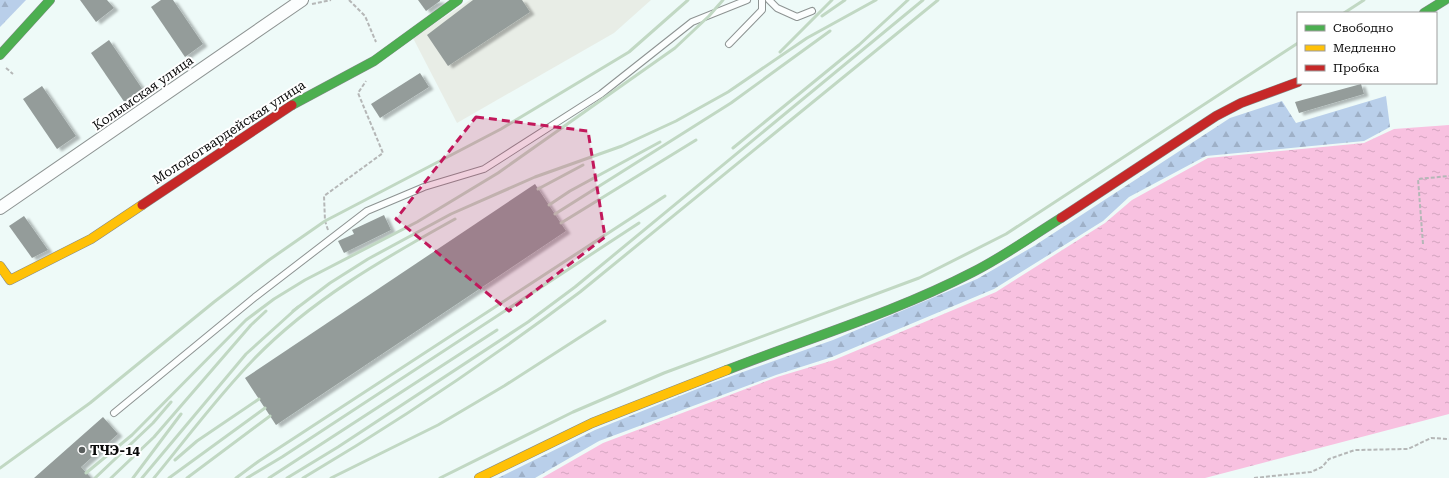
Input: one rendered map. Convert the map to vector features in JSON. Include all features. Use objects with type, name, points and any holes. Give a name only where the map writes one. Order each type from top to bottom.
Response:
[{"type":"main road","points":[[0,55],[50,0]]},
{"type":"main road","name":"Молодогвардейская улица","points":[[0,266],[10,280],[91,239],[302,98],[374,61],[458,0]]},
{"type":"main road","points":[[1426,12],[1445,0]]},
{"type":"main road","points":[[479,478],[592,423],[781,349],[845,327],[922,297],[974,272],[1054,222],[1216,116],[1241,103],[1297,82]]},
{"type":"street","name":"Колымская улица","points":[[0,208],[302,0]]},
{"type":"lane","points":[[114,413],[255,297],[367,211],[424,187],[484,169],[602,94],[692,22],[747,0]]},
{"type":"lane","points":[[729,44],[762,10],[762,0]]},
{"type":"lane","points":[[769,0],[777,8],[797,17],[812,11]]},
{"type":"path","points":[[309,0],[312,4],[331,0]]},
{"type":"path","points":[[349,0],[365,16],[382,55]]},
{"type":"path","points":[[4,67],[13,74]]},
{"type":"path","points":[[331,238],[325,222],[324,196],[383,153],[358,94],[366,81]]},
{"type":"path","points":[[1423,244],[1418,179],[1449,176]]},
{"type":"path","points":[[1254,478],[1312,472],[1322,467],[1329,459],[1356,450],[1408,449],[1431,438],[1449,439]]},
{"type":"highlighted area","points":[[476,117],[588,131],[605,237],[509,311],[396,219]]},
{"type":"shaded area","points":[[470,0],[651,0],[614,33],[457,123],[413,38]]},
{"type":"green space","points":[[0,0],[26,0],[0,27]]},
{"type":"green space","points":[[1386,96],[1390,127],[1364,141],[1206,156],[1129,197],[1103,221],[994,289],[832,357],[776,375],[599,441],[535,478],[498,478],[595,430],[712,383],[833,340],[977,279],[1034,246],[1230,118],[1282,101],[1296,123]]},
{"type":"water","points":[[1449,125],[1449,414],[1205,478],[542,478],[603,443],[777,377],[834,360],[996,292],[1105,223],[1132,200],[1208,158],[1364,143],[1394,129]]},
{"type":"building","points":[[80,0],[107,0],[114,8],[96,22]]},
{"type":"building","points":[[161,0],[173,0],[203,44],[185,57],[151,7]]},
{"type":"building","points":[[418,0],[440,0],[440,1],[426,11]]},
{"type":"building","points":[[473,0],[522,0],[530,12],[448,66],[427,35]]},
{"type":"building","points":[[109,40],[143,90],[125,103],[91,53]]},
{"type":"building","points":[[420,73],[429,87],[380,118],[371,104]]},
{"type":"building","points":[[1361,84],[1364,94],[1299,113],[1295,102]]},
{"type":"building","points":[[42,86],[76,136],[57,149],[23,99]]},
{"type":"building","points":[[535,184],[566,231],[276,425],[245,378]]},
{"type":"building","points":[[384,215],[391,230],[344,253],[338,241],[354,234],[352,230]]},
{"type":"building","points":[[24,216],[48,250],[32,258],[9,226]]},
{"type":"building","name":"ТЧЭ-14","points":[[103,417],[118,434],[81,467],[91,478],[34,478]]},
{"type":"railway","points":[[0,468],[90,403],[214,302],[269,260],[325,221],[501,129],[629,52],[688,0]]},
{"type":"railway","points":[[86,473],[132,435],[246,320],[274,299],[305,280],[417,222],[498,173],[675,48],[709,16],[723,0]]},
{"type":"railway","points":[[780,52],[832,0]]},
{"type":"railway","points":[[822,16],[845,0]]},
{"type":"railway","points":[[293,311],[330,283],[368,259],[451,214],[535,177],[622,146],[676,121],[728,92],[807,38],[876,0]]},
{"type":"railway","points":[[733,148],[859,45],[908,0]]},
{"type":"railway","points":[[287,478],[338,447],[528,322],[575,287],[923,0]]},
{"type":"railway","points":[[303,478],[374,435],[444,389],[580,292],[938,0]]},
{"type":"railway","points":[[1346,12],[1364,0]]},
{"type":"railway","points":[[555,214],[731,103],[830,31]]},
{"type":"railway","points":[[440,478],[573,412],[664,373],[919,278],[1006,234],[1297,44]]},
{"type":"railway","points":[[561,223],[696,140]]},
{"type":"railway","points":[[549,205],[570,191],[660,142]]},
{"type":"railway","points":[[538,189],[583,165]]},
{"type":"railway","points":[[236,478],[259,461],[665,196]]},
{"type":"railway","points":[[154,478],[203,417],[254,359],[299,318],[324,299],[375,265],[455,219]]},
{"type":"railway","points":[[247,478],[282,457],[639,223]]},
{"type":"railway","points":[[142,478],[246,354],[298,307]]},
{"type":"railway","points":[[111,478],[154,437],[251,325],[266,311]]},
{"type":"railway","points":[[331,478],[438,425],[504,386],[605,321]]},
{"type":"railway","points":[[269,478],[497,330]]},
{"type":"railway","points":[[175,460],[197,441],[259,399]]},
{"type":"railway","points":[[95,478],[153,423],[171,402]]},
{"type":"railway","points":[[169,478],[265,408]]},
{"type":"railway","points":[[133,478],[181,414]]},
{"type":"railway","points":[[187,478],[270,416]]},
{"type":"traffic: fast","points":[[0,55],[50,0]]},
{"type":"traffic: fast","points":[[292,105],[374,61],[458,0]]},
{"type":"traffic: fast","points":[[1426,12],[1445,0]]},
{"type":"traffic: fast","points":[[727,370],[882,313],[943,287],[995,260],[1061,218]]},
{"type":"traffic: slow","points":[[0,266],[10,280],[91,239],[142,205]]},
{"type":"traffic: slow","points":[[479,478],[592,423],[727,370]]},
{"type":"traffic: jam","points":[[1061,218],[1216,116],[1241,103],[1297,82]]},
{"type":"traffic: jam","points":[[142,205],[292,105]]},
{"type":"place","name":"ТЧЭ-14","points":[[82,450]]}]
